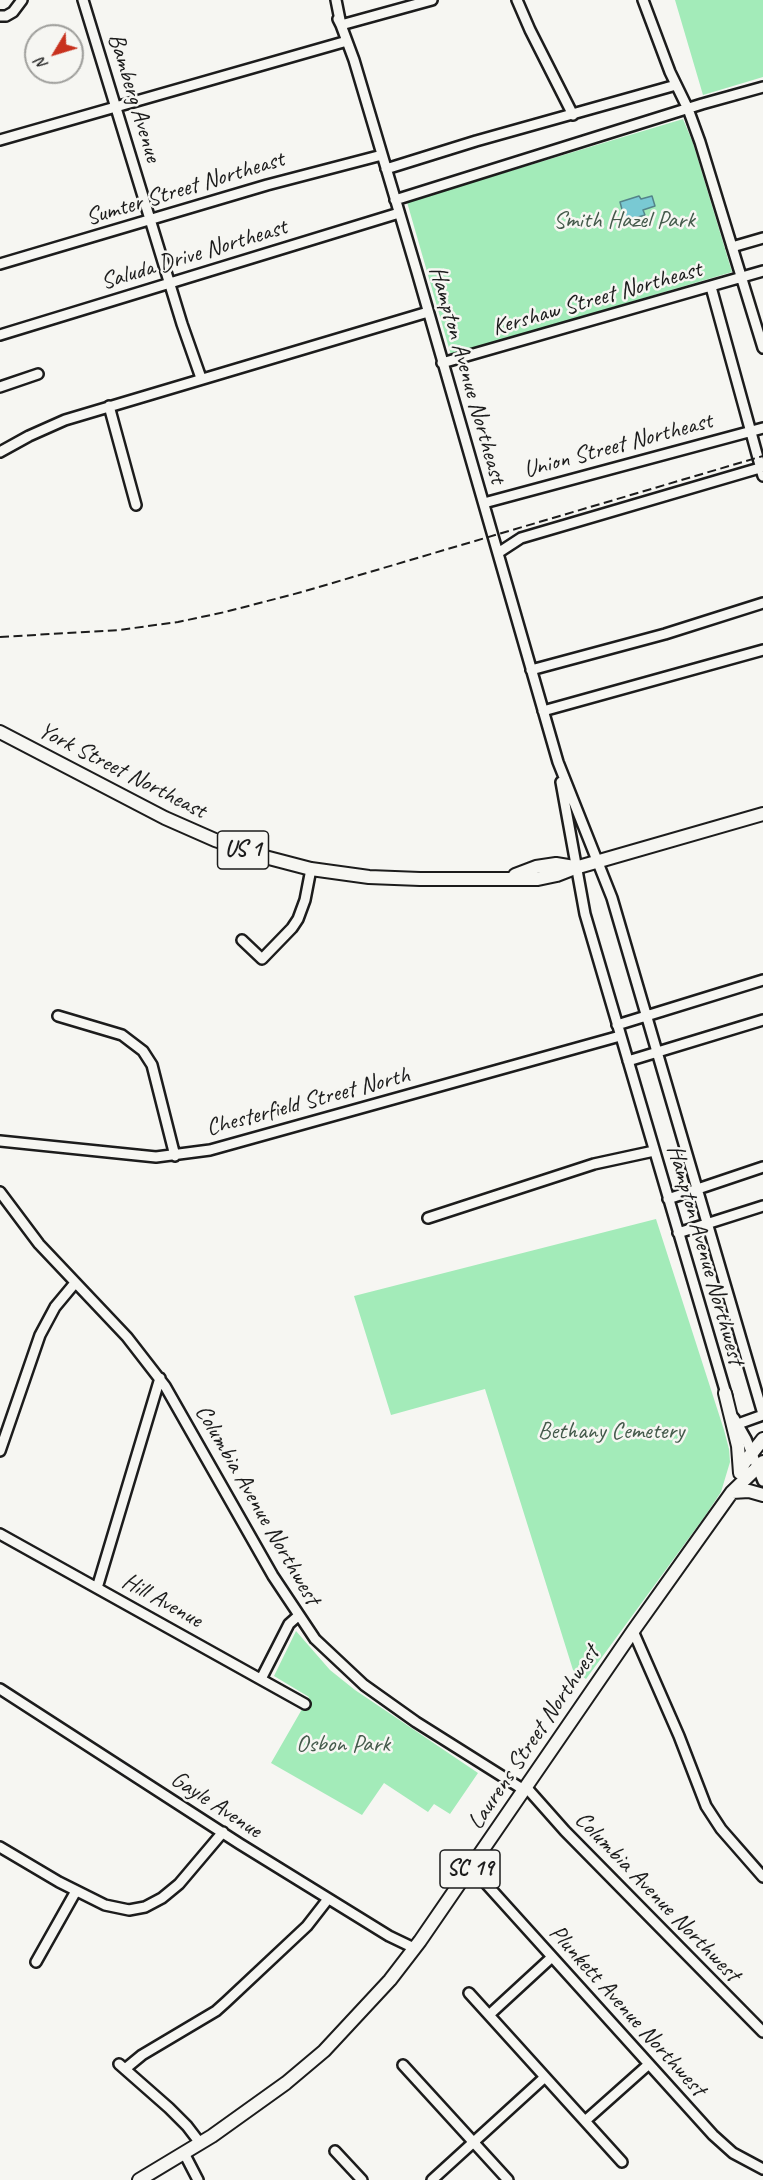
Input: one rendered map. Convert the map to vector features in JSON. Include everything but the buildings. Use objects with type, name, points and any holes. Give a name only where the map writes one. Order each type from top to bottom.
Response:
[{"type":"main road","name":"York Street Northeast","points":[[0,732],[190,830],[240,849],[311,868],[369,877],[404,879],[510,877],[536,867],[556,864],[575,868],[763,814]]},
{"type":"main road","points":[[726,1393],[738,1446],[740,1473]]},
{"type":"main road","name":"Laurens Street Northwest","points":[[732,1492],[740,1473],[763,1439]]},
{"type":"main road","name":"Laurens Street Northwest","points":[[139,2180],[255,2107],[324,2051],[390,1980],[732,1492],[760,1465]]},
{"type":"main road","points":[[732,1492],[749,1491],[763,1495]]},
{"type":"street","points":[[0,16],[13,12],[22,0]]},
{"type":"street","name":"Bamberg Avenue","points":[[83,0],[201,378]]},
{"type":"street","points":[[331,0],[341,25],[432,0]]},
{"type":"street","name":"Hampton Avenue Northeast","points":[[336,0],[341,25],[382,155],[558,762],[612,898],[657,1052]]},
{"type":"street","points":[[517,0],[573,115]]},
{"type":"street","points":[[643,0],[676,85],[688,109],[711,175],[763,348]]},
{"type":"street","points":[[0,140],[347,41]]},
{"type":"street","points":[[386,169],[655,89],[676,85]]},
{"type":"street","points":[[395,200],[763,87]]},
{"type":"street","name":"Sumter Street Northeast","points":[[0,264],[325,169],[382,155]]},
{"type":"street","name":"Saluda Drive Northeast","points":[[0,335],[399,213]]},
{"type":"street","name":"Kershaw Street Northeast","points":[[732,247],[763,238]]},
{"type":"street","name":"Kershaw Street Northeast","points":[[442,363],[763,271]]},
{"type":"street","points":[[498,553],[521,538],[762,470],[711,286]]},
{"type":"street","points":[[0,452],[47,427],[109,406],[428,312]]},
{"type":"street","points":[[0,387],[38,374]]},
{"type":"street","points":[[109,406],[136,505]]},
{"type":"street","name":"Union Street Northeast","points":[[484,503],[763,428]]},
{"type":"street","points":[[531,670],[665,634],[763,603]]},
{"type":"street","points":[[543,711],[763,650]]},
{"type":"street","name":"Hampton Avenue Northeast","points":[[558,762],[575,868],[585,914],[620,1036]]},
{"type":"street","points":[[242,940],[262,958],[270,951],[292,928],[298,918],[305,900],[311,868]]},
{"type":"street","points":[[617,1025],[763,980]]},
{"type":"street","points":[[58,1016],[122,1035],[143,1051],[152,1065],[175,1156]]},
{"type":"street","points":[[628,1061],[763,1020]]},
{"type":"street","name":"Chesterfield Street North","points":[[0,1141],[133,1155],[175,1156],[232,1144],[620,1036]]},
{"type":"street","name":"Hampton Avenue Northwest","points":[[620,1036],[726,1393],[738,1424],[760,1465],[763,1481]]},
{"type":"street","name":"Hampton Avenue Northwest","points":[[657,1052],[763,1415]]},
{"type":"street","points":[[428,1218],[594,1164],[654,1151]]},
{"type":"street","points":[[668,1198],[763,1167]]},
{"type":"street","name":"Columbia Avenue Northwest","points":[[0,1192],[39,1244],[127,1337],[160,1378],[298,1616],[322,1647],[364,1685],[416,1722],[525,1789],[763,2032]]},
{"type":"street","points":[[678,1233],[763,1206]]},
{"type":"street","points":[[0,1451],[40,1335],[55,1307],[75,1283]]},
{"type":"street","points":[[97,1588],[160,1378]]},
{"type":"street","points":[[738,1424],[763,1415]]},
{"type":"street","name":"Hill Avenue","points":[[0,1534],[305,1704]]},
{"type":"street","points":[[261,1679],[289,1624],[298,1616]]},
{"type":"street","points":[[633,1631],[679,1736],[706,1806],[721,1828],[763,1877]]},
{"type":"street","name":"Gayle Avenue","points":[[0,1689],[328,1899],[389,1936],[414,1948]]},
{"type":"street","points":[[0,1847],[76,1891],[112,1908],[129,1910],[145,1907],[162,1898],[180,1884],[223,1832]]},
{"type":"street","name":"Plunkett Avenue Northwest","points":[[471,1867],[723,2145],[763,2169]]},
{"type":"street","points":[[36,1962],[76,1891]]},
{"type":"street","points":[[200,2143],[169,2108],[122,2066],[195,2024],[226,2002],[307,1926],[328,1899]]},
{"type":"street","points":[[489,2015],[552,1957]]},
{"type":"street","points":[[469,1993],[622,2162]]},
{"type":"street","points":[[403,2064],[508,2180]]},
{"type":"street","points":[[585,2121],[649,2064]]},
{"type":"street","points":[[432,2180],[545,2077]]},
{"type":"street","points":[[335,2151],[362,2180]]},
{"type":"street","points":[[184,2153],[198,2180]]},
{"type":"street","points":[[759,2179],[763,2169]]},
{"type":"green space","points":[[675,0],[763,0],[763,77],[703,95]]},
{"type":"green space","name":"Smith Hazel Park","points":[[683,119],[693,143],[732,272],[451,355],[407,202]]},
{"type":"green space","name":"Bethany Cemetery","points":[[656,1219],[724,1430],[730,1462],[721,1492],[586,1679],[573,1670],[485,1389],[391,1415],[354,1296]]},
{"type":"green space","name":"Osbon Park","points":[[296,1631],[330,1670],[355,1690],[478,1773],[450,1814],[434,1804],[428,1812],[384,1783],[362,1815],[271,1763],[309,1697],[274,1676]]},
{"type":"water","points":[[639,196],[641,199],[652,196],[655,206],[643,210],[645,215],[625,221],[620,202]]},
{"type":"railway","points":[[0,637],[119,630],[178,622],[225,612],[302,592],[763,456]]}]
